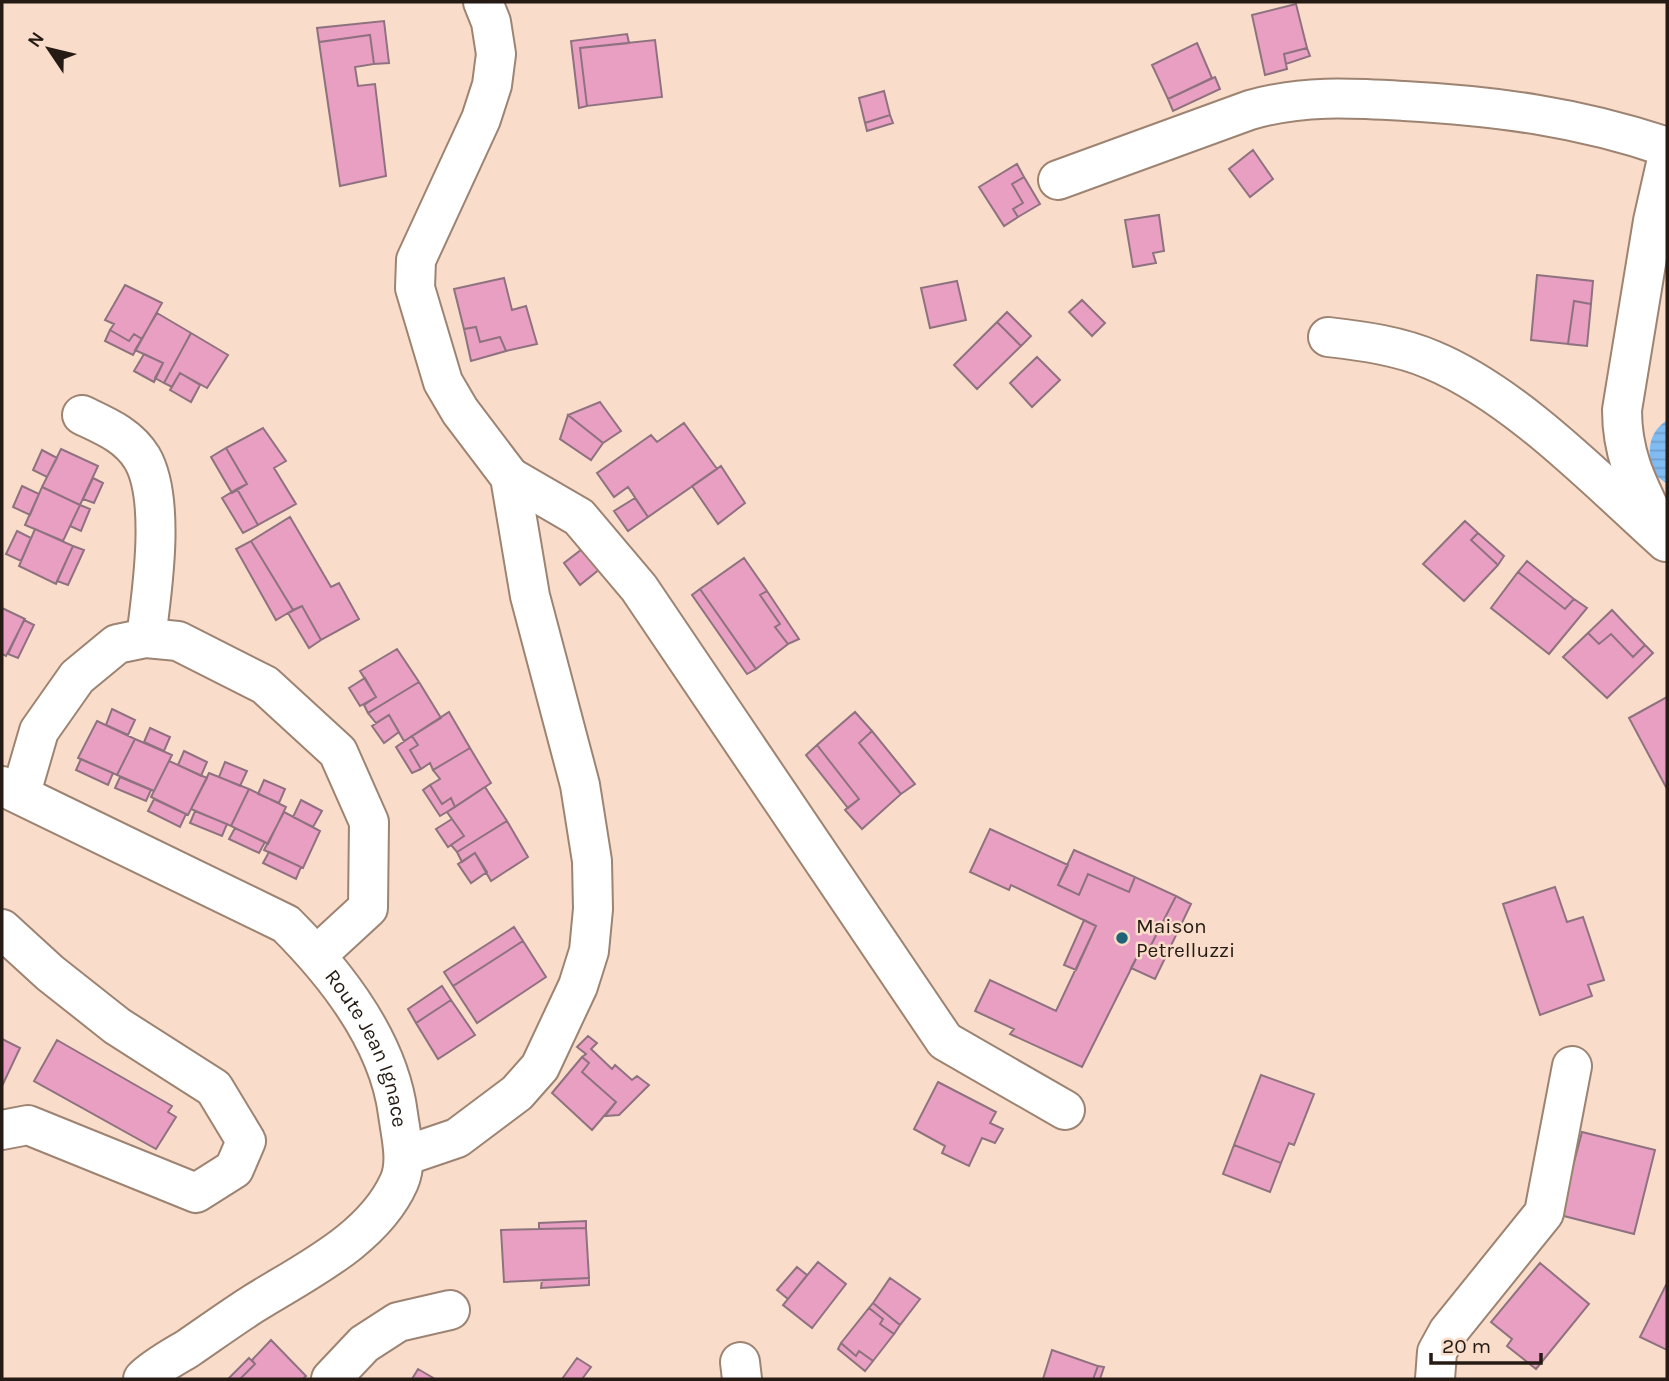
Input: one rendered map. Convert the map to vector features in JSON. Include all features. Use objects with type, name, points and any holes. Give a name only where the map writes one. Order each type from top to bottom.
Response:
[{"type":"street","points":[[483,2],[491,22],[496,54],[492,85],[481,119],[416,260],[415,288],[443,382],[460,411],[510,477],[579,517],[639,588],[945,1041],[1065,1110]]},
{"type":"street","points":[[1058,180],[1250,110],[1283,100],[1324,97],[1492,106],[1610,127],[1667,146]]},
{"type":"street","points":[[1667,159],[1651,233],[1622,410],[1622,441],[1632,472],[1667,542]]},
{"type":"street","points":[[1328,337],[1368,342],[1431,359],[1488,389],[1667,542]]},
{"type":"street","points":[[82,415],[118,432],[142,459],[155,505],[155,567],[146,638]]},
{"type":"street","points":[[404,1156],[457,1138],[507,1101],[533,1076],[557,1036],[589,951],[593,909],[593,861],[580,785],[530,596],[510,477]]},
{"type":"street","points":[[12,790],[38,731],[76,677],[117,644],[146,638],[178,640],[265,685],[338,752],[369,822],[368,908],[317,955]]},
{"type":"street","name":"Route Jean Ignace","points":[[12,790],[286,924],[317,955],[386,1063],[396,1100],[404,1156],[400,1181],[384,1206],[360,1232],[309,1271],[254,1304],[143,1379]]},
{"type":"street","points":[[2,929],[50,973],[117,1026],[214,1088],[246,1141],[234,1169],[196,1193],[28,1125],[2,1130]]},
{"type":"street","points":[[1435,1379],[1437,1352],[1448,1332],[1544,1213],[1572,1066]]},
{"type":"street","points":[[331,1379],[364,1344],[398,1322],[450,1310]]},
{"type":"water","points":[[1667,420],[1667,484],[1654,474],[1650,444],[1660,425]]},
{"type":"building","points":[[1296,4],[1307,48],[1284,54],[1287,69],[1265,75],[1252,15]]},
{"type":"building","points":[[384,21],[389,63],[374,64],[370,35],[319,42],[317,28]]},
{"type":"building","points":[[627,34],[629,43],[580,48],[587,106],[579,108],[571,41]]},
{"type":"building","points":[[370,35],[374,64],[355,67],[358,86],[375,84],[386,176],[340,186],[319,42]]},
{"type":"building","points":[[655,40],[662,97],[587,106],[580,48]]},
{"type":"building","points":[[1197,43],[1212,78],[1168,99],[1152,65]]},
{"type":"building","points":[[1307,48],[1310,56],[1286,64],[1284,54]]},
{"type":"building","points":[[1215,77],[1220,89],[1173,111],[1168,99]]},
{"type":"building","points":[[884,91],[890,115],[865,123],[859,98]]},
{"type":"building","points":[[890,115],[893,123],[867,131],[865,123]]},
{"type":"building","points":[[1253,150],[1273,179],[1250,197],[1229,169]]},
{"type":"building","points":[[1017,164],[1024,177],[1012,184],[1023,203],[1013,209],[1018,217],[1004,226],[979,187]]},
{"type":"building","points":[[1024,177],[1040,204],[1018,217],[1013,209],[1023,203],[1012,184]]},
{"type":"building","points":[[1159,215],[1164,251],[1153,253],[1156,263],[1133,267],[1125,220]]},
{"type":"building","points":[[1537,275],[1593,281],[1591,304],[1574,301],[1568,344],[1531,340]]},
{"type":"building","points":[[504,278],[512,310],[526,306],[537,344],[506,351],[500,337],[480,342],[476,327],[464,329],[454,289]]},
{"type":"building","points":[[957,281],[966,320],[930,328],[921,288]]},
{"type":"building","points":[[125,285],[162,303],[142,339],[134,334],[129,341],[110,330],[114,324],[105,320]]},
{"type":"building","points":[[1082,300],[1105,323],[1092,336],[1069,312]]},
{"type":"building","points":[[1574,301],[1591,304],[1587,346],[1568,344]]},
{"type":"building","points":[[1007,312],[1031,336],[1021,346],[997,322]]},
{"type":"building","points":[[157,313],[191,333],[164,383],[155,378],[163,363],[135,350]]},
{"type":"building","points":[[997,322],[1021,346],[977,389],[954,365]]},
{"type":"building","points":[[476,327],[480,342],[500,337],[506,351],[471,361],[464,329]]},
{"type":"building","points":[[110,330],[129,341],[134,334],[142,339],[133,355],[105,341]]},
{"type":"building","points":[[191,333],[228,355],[207,388],[180,373],[172,387],[164,383]]},
{"type":"building","points":[[144,354],[163,363],[154,382],[134,371]]},
{"type":"building","points":[[1037,357],[1060,380],[1032,407],[1010,383]]},
{"type":"building","points":[[180,373],[200,385],[191,402],[170,390]]},
{"type":"building","points":[[600,402],[621,431],[603,443],[568,415]]},
{"type":"building","points":[[568,415],[603,443],[591,460],[560,439]]},
{"type":"building","points":[[684,423],[717,469],[648,517],[628,487],[614,497],[597,473],[651,435],[657,442]]},
{"type":"building","points":[[263,428],[286,461],[274,468],[296,504],[258,525],[237,489],[247,484],[226,448]]},
{"type":"building","points":[[226,448],[247,484],[232,493],[211,457]]},
{"type":"building","points":[[61,449],[98,466],[80,505],[42,487]]},
{"type":"building","points":[[42,450],[57,458],[47,477],[33,470]]},
{"type":"building","points":[[721,466],[745,503],[718,524],[692,486]]},
{"type":"building","points":[[93,478],[103,483],[94,503],[83,499]]},
{"type":"building","points":[[22,486],[39,494],[30,515],[13,507]]},
{"type":"building","points":[[42,487],[80,505],[63,541],[25,525]]},
{"type":"building","points":[[237,489],[258,525],[243,533],[222,498]]},
{"type":"building","points":[[635,498],[648,517],[628,531],[614,511]]},
{"type":"building","points":[[80,505],[90,509],[81,531],[70,526]]},
{"type":"building","points":[[290,517],[331,587],[339,583],[359,619],[321,640],[302,606],[293,610],[251,541]]},
{"type":"building","points":[[1465,521],[1478,533],[1471,540],[1498,565],[1464,601],[1423,564]]},
{"type":"building","points":[[35,529],[73,546],[56,584],[19,566]]},
{"type":"building","points":[[17,531],[31,538],[21,561],[6,554]]},
{"type":"building","points":[[1478,533],[1504,556],[1498,565],[1471,540]]},
{"type":"building","points":[[251,541],[293,610],[276,620],[236,549]]},
{"type":"building","points":[[590,543],[606,564],[580,585],[564,563]]},
{"type":"building","points":[[73,546],[84,550],[68,585],[57,581]]},
{"type":"building","points":[[744,558],[767,591],[760,595],[780,624],[775,627],[788,644],[756,669],[700,589]]},
{"type":"building","points":[[1527,561],[1574,599],[1565,609],[1518,572]]},
{"type":"building","points":[[1518,572],[1565,609],[1574,599],[1587,608],[1549,654],[1491,608]]},
{"type":"building","points":[[700,589],[756,669],[747,674],[692,595]]},
{"type":"building","points":[[767,591],[799,639],[788,644],[775,627],[780,624],[760,595]]},
{"type":"building","points":[[302,606],[321,640],[309,648],[288,613]]},
{"type":"building","points":[[2,608],[25,619],[6,656],[2,654]]},
{"type":"building","points":[[1612,610],[1645,645],[1633,657],[1611,634],[1599,644],[1588,633]]},
{"type":"building","points":[[24,620],[34,625],[18,658],[8,654]]},
{"type":"building","points":[[1588,633],[1599,644],[1611,634],[1633,657],[1645,645],[1653,653],[1607,698],[1563,657]]},
{"type":"building","points":[[397,649],[419,682],[368,713],[364,705],[376,697],[360,671]]},
{"type":"building","points":[[365,678],[376,697],[360,706],[349,688]]},
{"type":"building","points":[[419,682],[441,718],[404,741],[389,715],[376,723],[368,713]]},
{"type":"building","points":[[1667,697],[1667,789],[1629,718]]},
{"type":"building","points":[[112,709],[135,720],[128,735],[106,725]]},
{"type":"building","points":[[449,712],[470,748],[433,770],[430,763],[421,769],[410,750],[418,745],[412,736]]},
{"type":"building","points":[[855,712],[872,731],[859,743],[901,794],[862,829],[845,810],[859,799],[817,745]]},
{"type":"building","points":[[389,715],[399,732],[384,743],[372,726]]},
{"type":"building","points":[[97,721],[135,739],[117,775],[78,758]]},
{"type":"building","points":[[150,728],[170,737],[164,751],[144,742]]},
{"type":"building","points":[[872,731],[915,784],[901,794],[859,743]]},
{"type":"building","points":[[412,736],[418,745],[410,750],[421,769],[412,773],[396,747]]},
{"type":"building","points":[[135,739],[172,755],[154,791],[117,775]]},
{"type":"building","points":[[817,745],[859,799],[848,808],[806,755]]},
{"type":"building","points":[[470,748],[491,783],[455,807],[451,798],[442,804],[430,785],[440,779],[433,770]]},
{"type":"building","points":[[184,751],[207,762],[201,776],[178,765]]},
{"type":"building","points":[[81,759],[113,773],[108,785],[76,770]]},
{"type":"building","points":[[169,761],[207,778],[188,815],[151,797]]},
{"type":"building","points":[[225,762],[247,771],[240,786],[219,777]]},
{"type":"building","points":[[209,773],[249,789],[231,826],[191,809]]},
{"type":"building","points":[[120,777],[151,790],[146,801],[115,788]]},
{"type":"building","points":[[264,780],[285,789],[279,803],[258,794]]},
{"type":"building","points":[[430,785],[442,804],[451,798],[455,807],[440,816],[423,790]]},
{"type":"building","points":[[485,787],[507,821],[457,852],[451,845],[464,836],[447,812]]},
{"type":"building","points":[[249,789],[286,807],[268,844],[231,826]]},
{"type":"building","points":[[154,799],[186,814],[180,827],[148,811]]},
{"type":"building","points":[[301,800],[322,811],[313,827],[293,817]]},
{"type":"building","points":[[195,811],[227,824],[222,836],[190,823]]},
{"type":"building","points":[[284,812],[320,831],[303,868],[264,850]]},
{"type":"building","points":[[452,819],[464,836],[448,847],[436,829]]},
{"type":"building","points":[[507,821],[528,857],[491,881],[475,853],[462,862],[457,852]]},
{"type":"building","points":[[235,828],[265,842],[259,853],[229,839]]},
{"type":"building","name":"Maison Petrelluzzi","points":[[990,829],[1068,865],[1058,885],[1079,895],[1088,874],[1129,892],[1135,877],[1176,896],[1147,953],[1140,951],[1082,1067],[1010,1034],[1014,1029],[975,1011],[990,980],[1056,1011],[1096,926],[1011,885],[1009,890],[970,872]]},
{"type":"building","points":[[1074,850],[1135,877],[1129,892],[1088,874],[1079,895],[1058,885]]},
{"type":"building","points":[[269,852],[301,867],[296,879],[263,863]]},
{"type":"building","points":[[475,853],[487,872],[471,883],[458,864]]},
{"type":"building","points":[[1555,887],[1567,922],[1583,917],[1604,980],[1588,985],[1592,996],[1540,1015],[1503,904]]},
{"type":"building","points":[[1176,896],[1191,904],[1155,979],[1131,968],[1140,951],[1147,953]]},
{"type":"building","points":[[1084,920],[1096,926],[1076,970],[1064,965]]},
{"type":"building","points":[[514,927],[523,941],[453,986],[444,972]]},
{"type":"building","points":[[523,941],[546,977],[477,1023],[453,986]]},
{"type":"building","points":[[442,986],[451,1000],[416,1023],[408,1009]]},
{"type":"building","points":[[451,1000],[475,1035],[438,1059],[416,1023]]},
{"type":"building","points":[[588,1036],[597,1043],[591,1049],[612,1069],[615,1065],[632,1080],[637,1076],[649,1085],[619,1115],[605,1116],[616,1102],[582,1072],[589,1063],[582,1057],[586,1054],[577,1047]]},
{"type":"building","points":[[2,1039],[20,1048],[2,1086]]},
{"type":"building","points":[[57,1040],[172,1106],[168,1112],[176,1117],[156,1149],[34,1081]]},
{"type":"building","points":[[582,1057],[589,1063],[582,1072],[616,1102],[592,1130],[552,1093]]},
{"type":"building","points":[[1261,1075],[1314,1094],[1294,1145],[1289,1143],[1281,1163],[1234,1145]]},
{"type":"building","points":[[938,1082],[996,1112],[990,1123],[1003,1129],[995,1143],[982,1138],[969,1166],[942,1153],[945,1146],[914,1129]]},
{"type":"building","points":[[1582,1132],[1655,1150],[1634,1234],[1560,1215]]},
{"type":"building","points":[[1234,1145],[1281,1163],[1270,1192],[1223,1174]]},
{"type":"building","points":[[586,1221],[586,1228],[539,1229],[539,1223]]},
{"type":"building","points":[[586,1228],[589,1278],[504,1282],[501,1230]]},
{"type":"building","points":[[818,1262],[846,1284],[812,1328],[783,1305]]},
{"type":"building","points":[[1540,1263],[1589,1304],[1536,1369],[1507,1346],[1512,1339],[1491,1322]]},
{"type":"building","points":[[797,1267],[807,1275],[788,1299],[777,1290]]},
{"type":"building","points":[[589,1278],[589,1285],[541,1288],[542,1280]]},
{"type":"building","points":[[890,1278],[920,1299],[900,1325],[873,1303]]},
{"type":"building","points":[[1667,1285],[1667,1350],[1640,1337]]},
{"type":"building","points":[[873,1303],[900,1325],[894,1334],[880,1324],[883,1319],[869,1308]]},
{"type":"building","points":[[869,1308],[883,1319],[880,1324],[894,1334],[873,1361],[859,1351],[856,1356],[841,1343]]},
{"type":"building","points":[[271,1340],[306,1376],[303,1379],[240,1379],[255,1364],[252,1360]]},
{"type":"building","points":[[841,1343],[856,1356],[859,1351],[873,1361],[865,1371],[838,1349]]},
{"type":"building","points":[[1052,1350],[1098,1366],[1093,1379],[1043,1379]]},
{"type":"building","points":[[249,1358],[255,1364],[240,1379],[228,1379]]},
{"type":"building","points":[[577,1358],[591,1367],[582,1379],[562,1379]]},
{"type":"building","points":[[1098,1366],[1104,1367],[1100,1379],[1093,1379]]},
{"type":"building","points":[[418,1369],[435,1379],[412,1379]]},
{"type":"place","name":"Maison Petrelluzzi","points":[[1122,938]]}]
